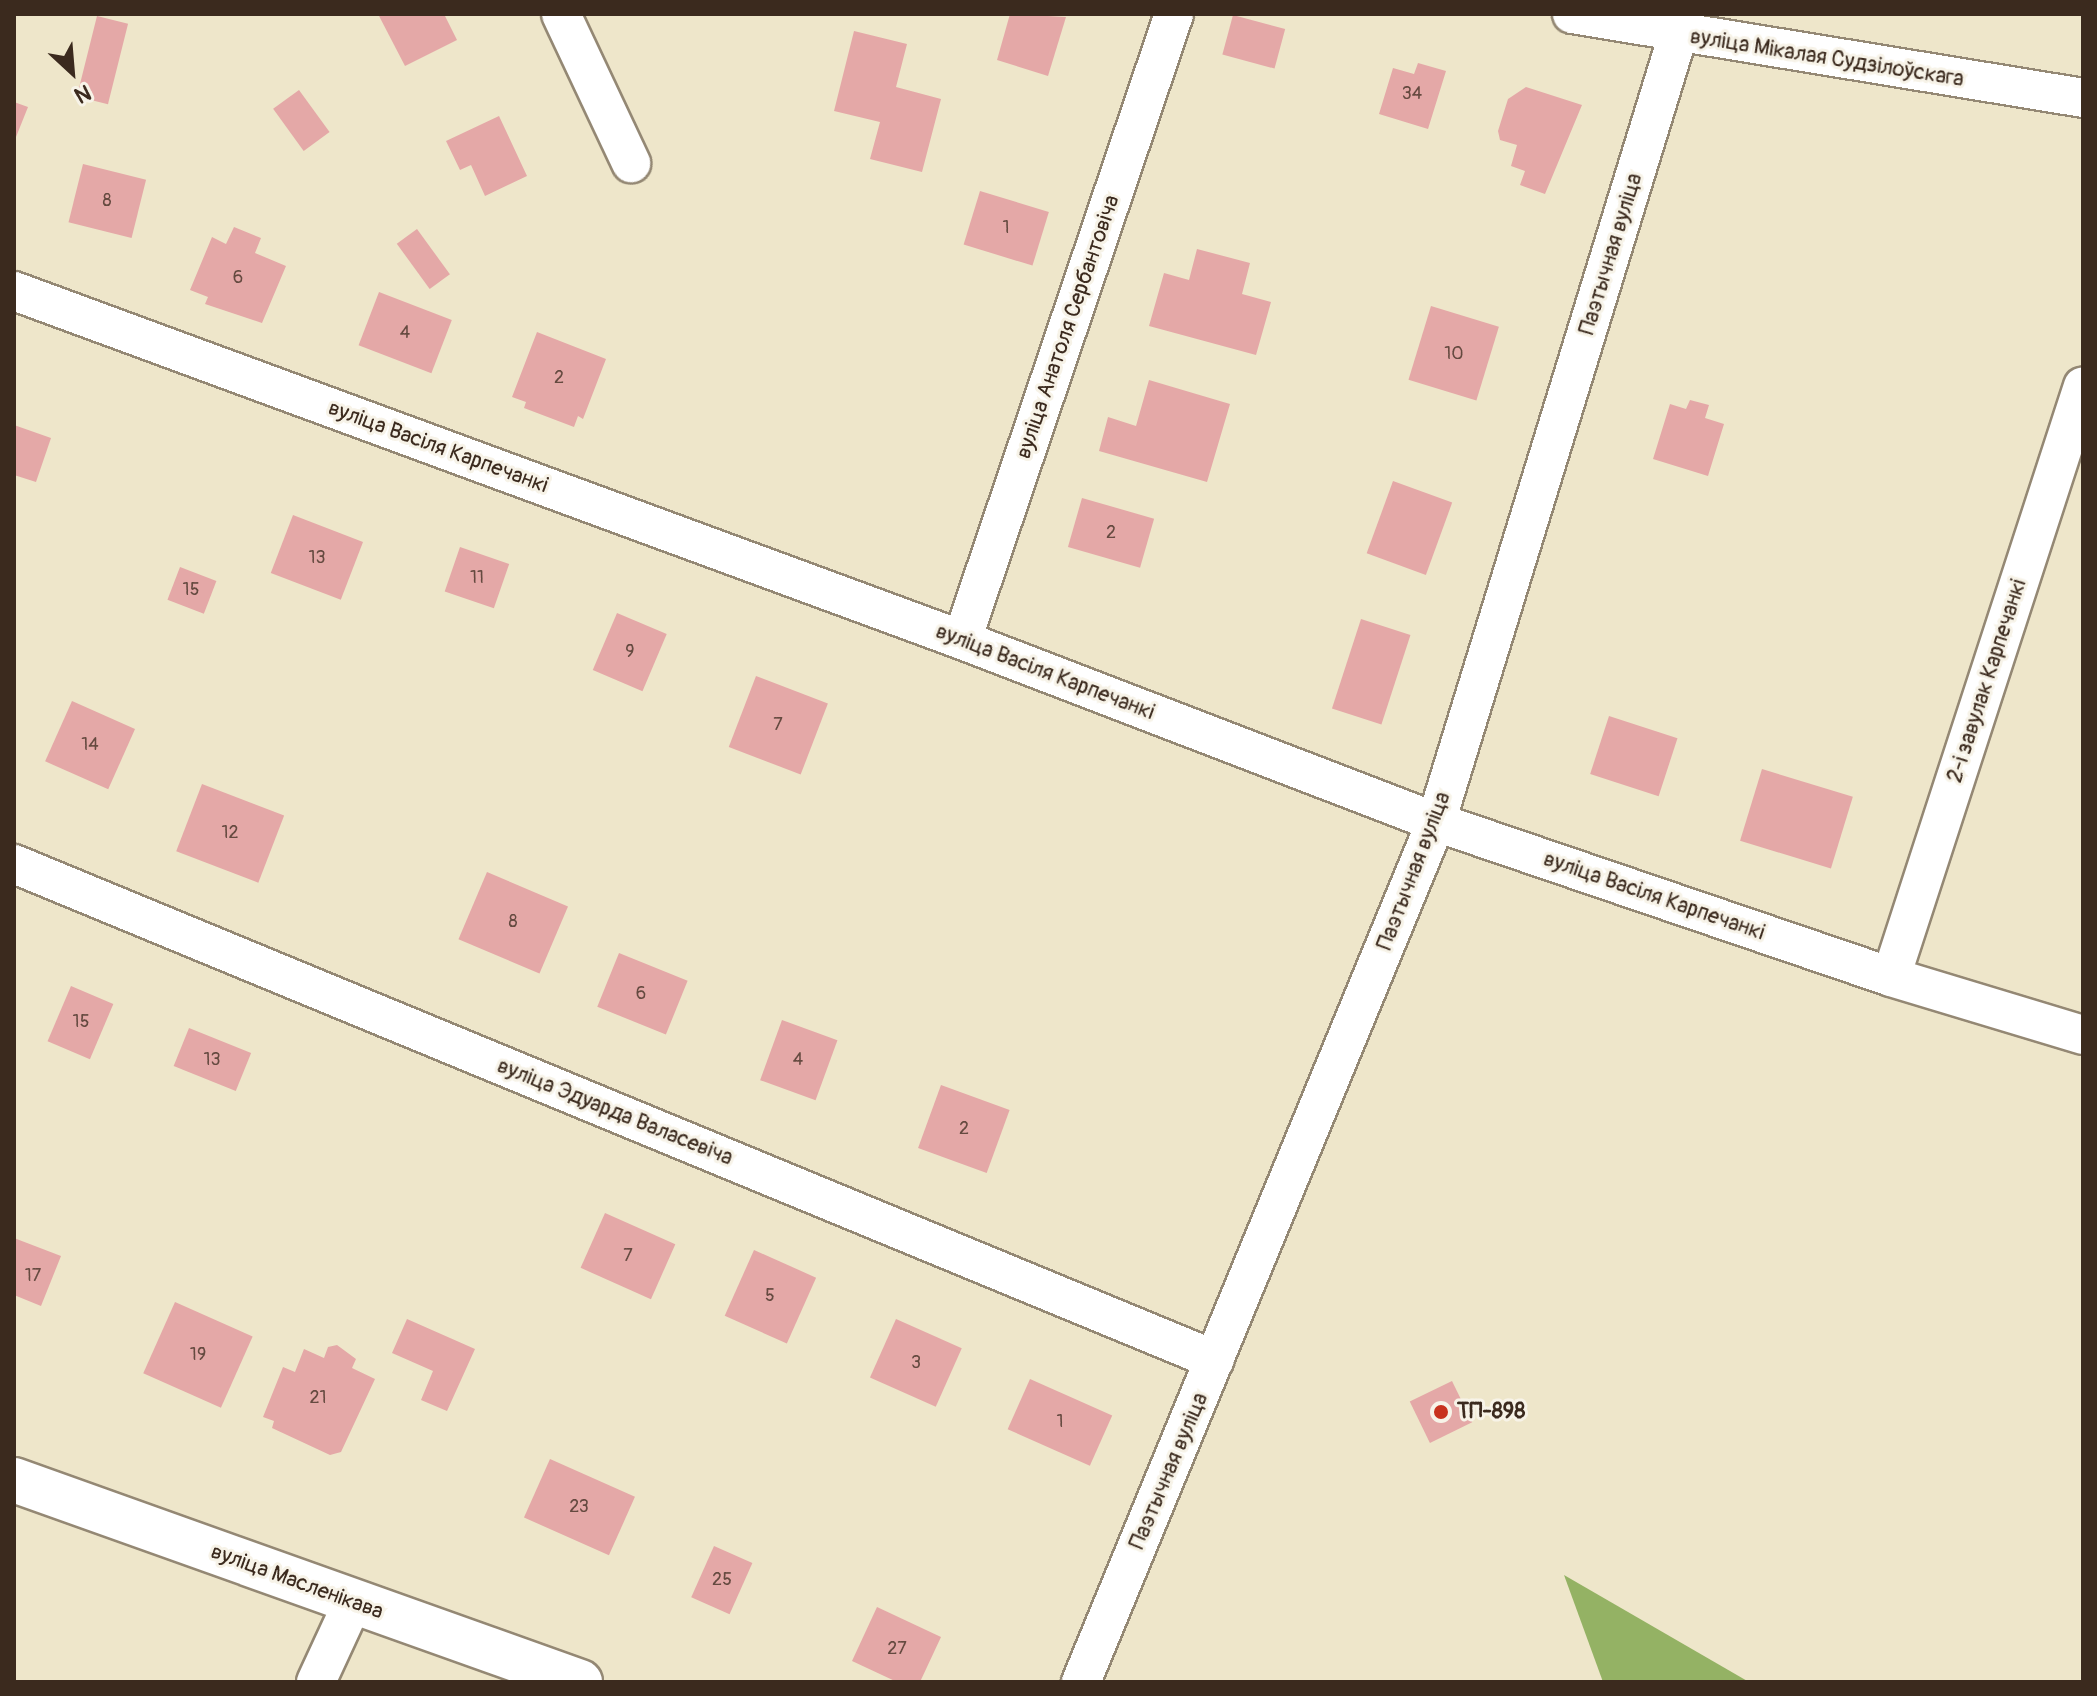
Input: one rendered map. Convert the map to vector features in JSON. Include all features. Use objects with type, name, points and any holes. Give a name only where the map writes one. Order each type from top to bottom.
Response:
[{"type":"main road","name":"вуліца Масленікава","points":[[15,1484],[580,1682]]},
{"type":"street","points":[[561,14],[631,163]]},
{"type":"street","name":"вуліца Анатоля Сербантовіча","points":[[962,640],[1174,14]]},
{"type":"street","name":"вуліца Мікалая Судзілоўскага","points":[[1572,14],[1678,35],[2083,98]]},
{"type":"street","name":"Паэтычная вуліца","points":[[1081,1682],[1436,822],[1678,35]]},
{"type":"street","name":"вуліца Васіля Карпечанкі","points":[[14,291],[962,640],[1436,822],[1891,977],[2083,1035]]},
{"type":"street","name":"2-і завулак Карпечанкі","points":[[1891,977],[2083,386]]},
{"type":"street","name":"вуліца Эдуарда Валасевіча","points":[[14,864],[1215,1360]]},
{"type":"street","points":[[316,1682],[353,1602]]},
{"type":"green space","points":[[1564,1575],[1749,1682],[1603,1682]]},
{"type":"building","points":[[378,14],[444,14],[457,40],[405,66]]},
{"type":"building","points":[[1010,14],[1066,17],[1048,76],[997,60]]},
{"type":"building","points":[[1233,15],[1285,29],[1275,69],[1222,55]]},
{"type":"building","points":[[97,16],[128,24],[108,104],[77,97]]},
{"type":"building","points":[[854,31],[907,44],[896,87],[941,99],[922,172],[870,159],[880,122],[834,111]]},
{"type":"building","points":[[1418,63],[1446,71],[1428,129],[1379,114],[1393,68],[1414,74]]},
{"type":"building","points":[[1526,87],[1582,105],[1545,194],[1520,185],[1525,171],[1511,166],[1517,145],[1500,140],[1498,131],[1508,99]]},
{"type":"building","points":[[299,90],[330,132],[304,151],[273,109]]},
{"type":"building","points":[[14,102],[28,107],[14,142]]},
{"type":"building","points":[[499,116],[527,176],[485,196],[471,165],[460,170],[446,141]]},
{"type":"building","points":[[83,164],[146,180],[132,238],[68,222]]},
{"type":"building","points":[[980,191],[1049,212],[1032,266],[964,245]]},
{"type":"building","points":[[234,227],[261,238],[255,253],[286,266],[262,323],[205,304],[208,297],[190,290],[212,237],[226,244]]},
{"type":"building","points":[[417,229],[450,274],[430,289],[397,244]]},
{"type":"building","points":[[1197,249],[1250,263],[1242,294],[1271,302],[1256,355],[1149,326],[1164,273],[1189,280]]},
{"type":"building","points":[[379,292],[452,320],[431,373],[359,345]]},
{"type":"building","points":[[1431,306],[1499,327],[1476,400],[1408,380]]},
{"type":"building","points":[[537,332],[606,359],[583,419],[578,416],[574,427],[524,408],[526,402],[512,397]]},
{"type":"building","points":[[1149,380],[1230,404],[1207,482],[1099,451],[1108,417],[1136,426]]},
{"type":"building","points":[[1690,400],[1709,405],[1705,418],[1724,424],[1708,476],[1653,459],[1670,404],[1686,409]]},
{"type":"building","points":[[14,425],[51,438],[36,482],[14,475]]},
{"type":"building","points":[[1393,481],[1452,503],[1426,575],[1367,553]]},
{"type":"building","points":[[1082,498],[1154,519],[1140,568],[1068,547]]},
{"type":"building","points":[[293,515],[363,542],[341,600],[271,573]]},
{"type":"building","points":[[460,547],[509,564],[494,608],[445,591]]},
{"type":"building","points":[[180,567],[216,581],[204,614],[167,600]]},
{"type":"building","points":[[617,613],[667,634],[642,691],[593,670]]},
{"type":"building","points":[[1361,619],[1410,635],[1381,724],[1332,708]]},
{"type":"building","points":[[756,676],[828,704],[801,775],[729,747]]},
{"type":"building","points":[[72,701],[135,729],[108,789],[45,761]]},
{"type":"building","points":[[1609,716],[1677,738],[1659,796],[1590,774]]},
{"type":"building","points":[[1762,769],[1853,797],[1831,868],[1740,841]]},
{"type":"building","points":[[202,784],[284,816],[258,883],[176,851]]},
{"type":"building","points":[[487,872],[568,906],[539,974],[458,939]]},
{"type":"building","points":[[619,953],[688,981],[666,1034],[597,1007]]},
{"type":"building","points":[[71,986],[113,1004],[90,1059],[48,1041]]},
{"type":"building","points":[[782,1020],[837,1040],[816,1100],[760,1080]]},
{"type":"building","points":[[189,1028],[251,1053],[236,1091],[174,1066]]},
{"type":"building","points":[[941,1085],[1010,1110],[987,1173],[918,1148]]},
{"type":"building","points":[[605,1213],[675,1244],[651,1299],[581,1268]]},
{"type":"building","points":[[14,1238],[61,1256],[41,1306],[14,1295]]},
{"type":"building","points":[[754,1250],[816,1278],[787,1343],[725,1316]]},
{"type":"building","points":[[175,1302],[253,1337],[221,1408],[143,1373]]},
{"type":"building","points":[[407,1319],[475,1349],[447,1411],[421,1400],[433,1371],[392,1353]]},
{"type":"building","points":[[896,1319],[962,1348],[936,1407],[870,1377]]},
{"type":"building","points":[[337,1345],[356,1359],[352,1368],[375,1379],[341,1452],[330,1455],[272,1428],[274,1421],[263,1417],[283,1367],[295,1372],[304,1349],[324,1358],[328,1347]]},
{"type":"building","points":[[1030,1379],[1112,1416],[1090,1466],[1008,1429]]},
{"type":"building","name":"ТП-898","points":[[1452,1381],[1472,1422],[1430,1443],[1410,1402]]},
{"type":"building","points":[[550,1459],[635,1497],[609,1555],[524,1517]]},
{"type":"building","points":[[714,1546],[752,1563],[730,1614],[691,1597]]},
{"type":"building","points":[[877,1607],[941,1637],[920,1682],[897,1682],[852,1661]]},
{"type":"place","name":"ТП-898","points":[[1441,1412]]}]
